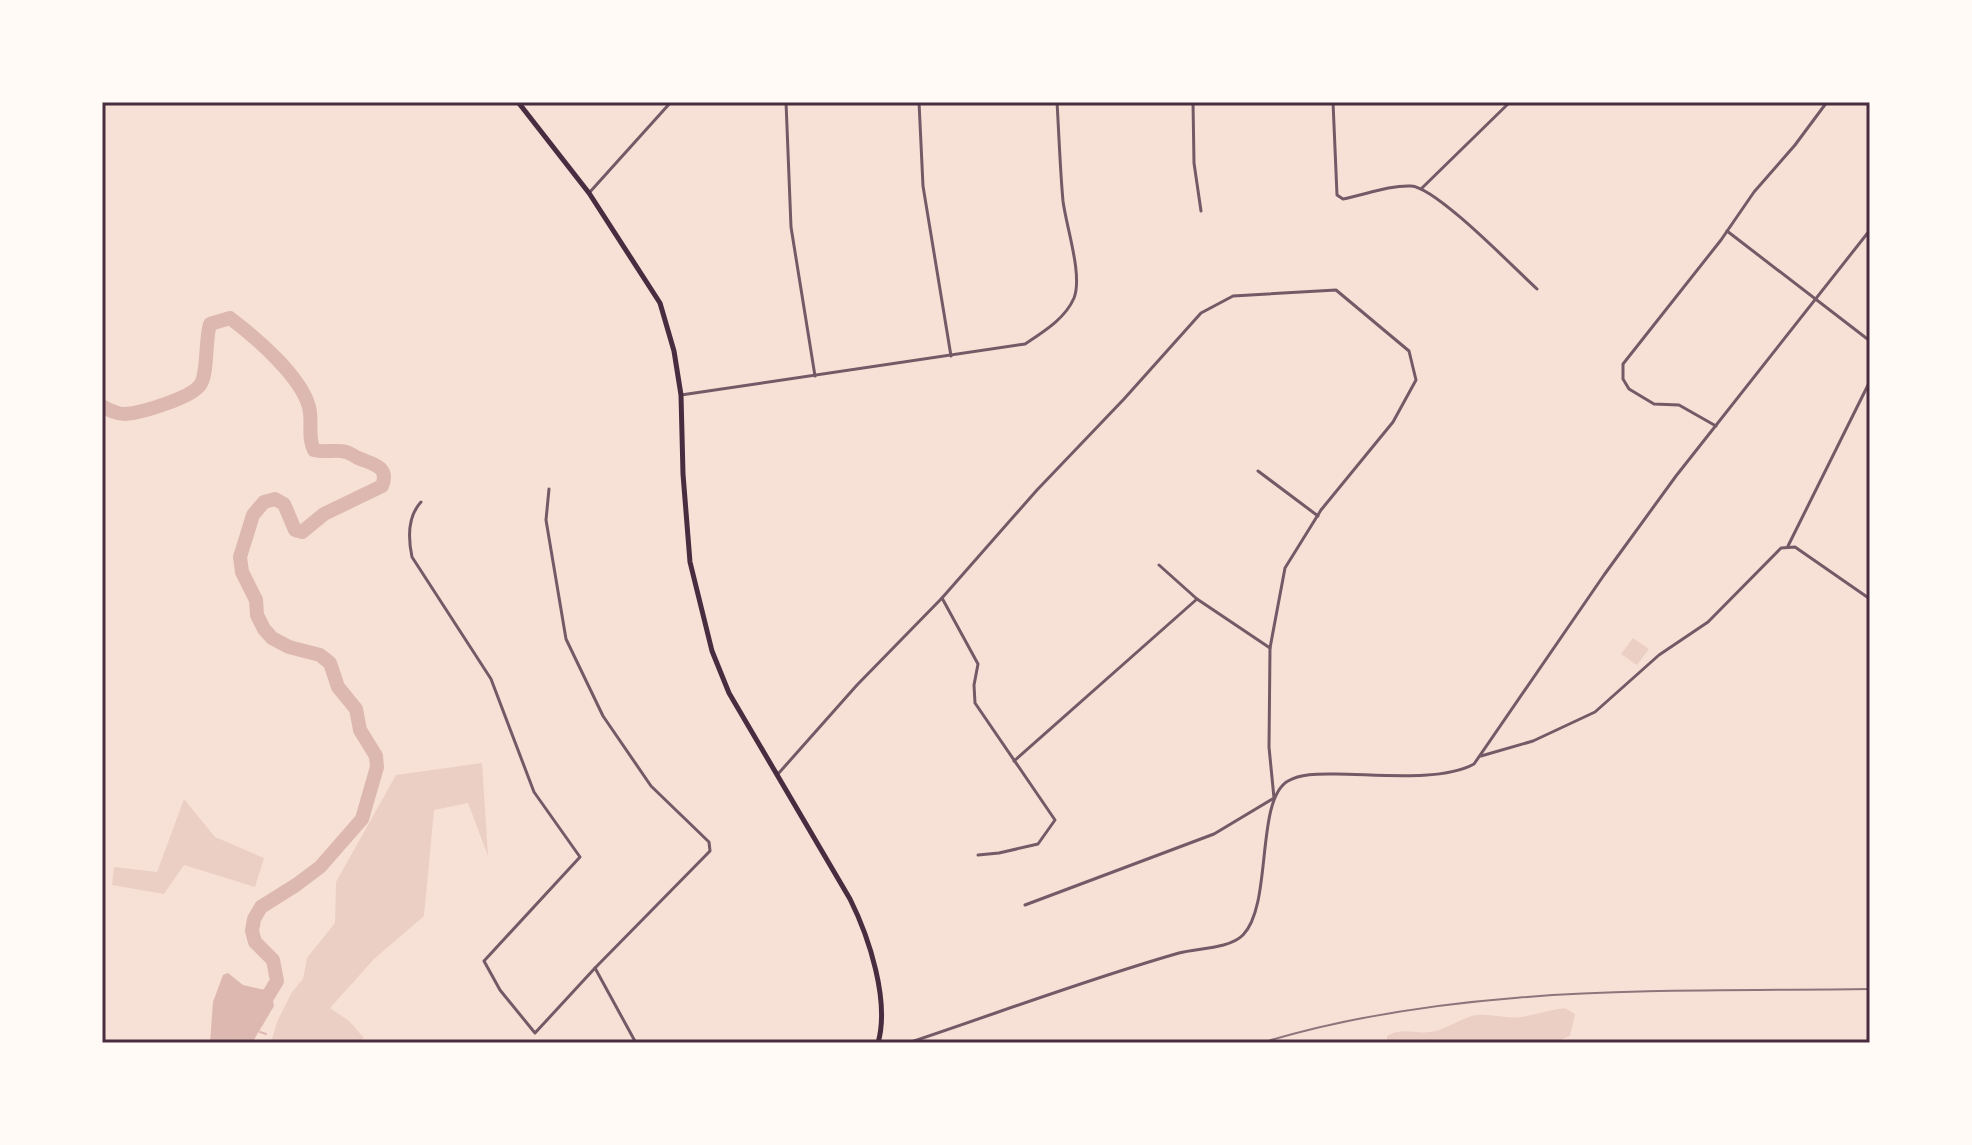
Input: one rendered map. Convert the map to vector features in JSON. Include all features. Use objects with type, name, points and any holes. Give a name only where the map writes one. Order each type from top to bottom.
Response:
[{"type":"main road","points":[[518,102],[589,193],[660,303],[674,351],[681,395],[690,562],[712,651],[729,693],[850,899],[865,930],[879,993],[879,1043]]},
{"type":"street","points":[[589,193],[671,102]]},
{"type":"street","points":[[786,102],[791,227],[815,376]]},
{"type":"street","points":[[919,102],[923,186],[951,356]]},
{"type":"street","points":[[681,395],[1025,344],[1066,312],[1075,295],[1076,276],[1063,202],[1057,102]]},
{"type":"street","points":[[1193,102],[1194,163],[1201,211]]},
{"type":"street","points":[[1333,102],[1337,195],[1343,199],[1411,186],[1422,188],[1443,203],[1537,289]]},
{"type":"street","points":[[1422,188],[1510,102]]},
{"type":"street","points":[[1716,427],[1679,405],[1654,404],[1629,389],[1623,379],[1623,364],[1827,102]]},
{"type":"street","points":[[1025,905],[1214,834],[1274,798],[1282,786],[1296,778],[1321,774],[1439,775],[1465,769],[1480,756],[1676,476],[1870,230]]},
{"type":"street","points":[[1727,231],[1870,341]]},
{"type":"street","points":[[778,775],[857,685],[942,598],[1201,313],[1233,296],[1336,290],[1409,351],[1416,380],[1399,412],[1318,516],[1285,568],[1270,648],[1269,747],[1274,798],[1257,901],[1246,930],[1229,943],[1173,955],[908,1043]]},
{"type":"street","points":[[1788,546],[1870,381]]},
{"type":"street","points":[[1258,471],[1318,516]]},
{"type":"street","points":[[421,502],[416,508],[408,537],[412,557],[491,679],[534,792],[580,857],[484,961],[500,990],[535,1033],[710,851],[709,842],[651,786],[603,716],[566,639],[546,520],[549,489]]},
{"type":"street","points":[[1480,756],[1533,741],[1595,712],[1659,655],[1708,622],[1781,548],[1795,547],[1870,599]]},
{"type":"street","points":[[1159,565],[1197,599],[1270,648]]},
{"type":"street","points":[[942,598],[978,664],[975,703],[1055,820],[1038,844],[978,855]]},
{"type":"street","points":[[1014,761],[1197,599]]},
{"type":"street","points":[[595,968],[636,1043]]},
{"type":"shaded area","points":[[1633,638],[1649,649],[1637,665],[1621,654]]},
{"type":"shaded area","points":[[482,763],[488,856],[468,803],[434,810],[424,916],[374,959],[330,1008],[349,1021],[364,1038],[356,1043],[271,1043],[277,1022],[292,992],[303,979],[307,958],[335,923],[336,882],[396,775]]},
{"type":"shaded area","points":[[184,799],[215,837],[264,858],[255,887],[184,865],[164,894],[112,885],[114,867],[157,872]]},
{"type":"shaded area","points":[[228,973],[243,985],[265,990],[273,1001],[274,1006],[252,1043],[210,1043],[213,1002],[223,975]]},
{"type":"shaded area","points":[[1565,1008],[1575,1014],[1570,1036],[1558,1041],[1387,1043],[1387,1036],[1392,1033],[1436,1031],[1472,1016],[1522,1017]]},
{"type":"waterway","points":[[102,406],[119,413],[132,413],[165,404],[195,390],[203,380],[210,324],[230,318],[264,346],[297,383],[309,407],[314,450],[348,452],[378,467],[384,474],[382,486],[324,514],[302,532],[295,530],[284,504],[275,499],[264,502],[253,515],[240,557],[242,572],[256,600],[257,615],[264,629],[272,638],[289,647],[320,655],[330,663],[338,687],[356,709],[360,730],[376,756],[377,767],[362,819],[320,867],[261,907],[254,919],[252,931],[255,942],[273,960],[277,981],[242,1043]]},
{"type":"waterway","points":[[260,1032],[266,1034]]},
{"type":"railway","points":[[1261,1043],[1335,1024],[1486,1000],[1640,992],[1870,989]]}]
